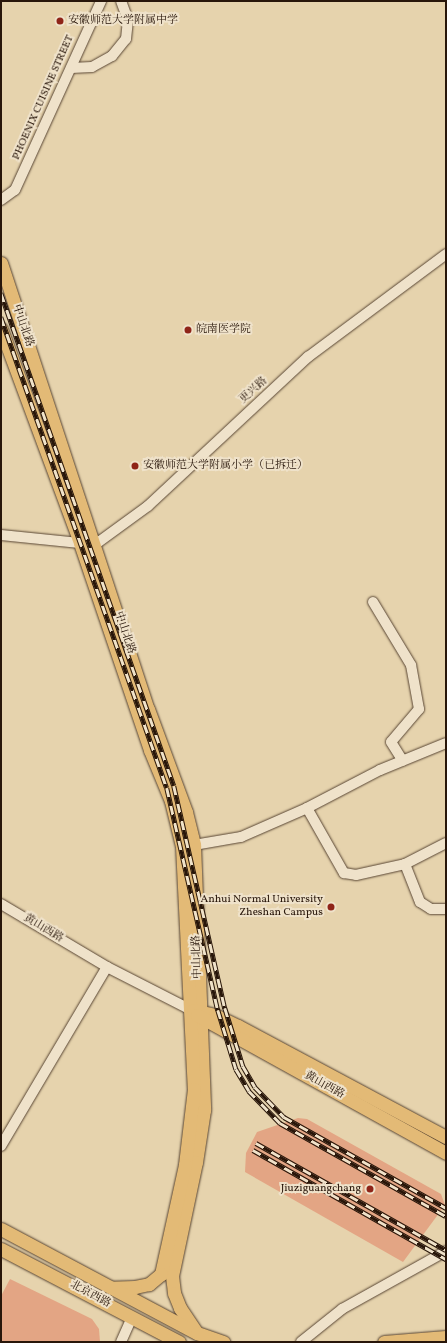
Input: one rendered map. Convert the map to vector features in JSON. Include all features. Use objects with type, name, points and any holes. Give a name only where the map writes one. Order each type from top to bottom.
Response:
[{"type":"main road","name":"中山北路","points":[[1,263],[96,546],[148,708],[186,812],[194,845],[198,1013],[204,1081],[201,1137],[172,1276],[174,1293],[180,1308],[197,1333]]},
{"type":"main road","points":[[1,329],[82,547],[150,750],[171,801],[182,846],[198,1013]]},
{"type":"main road","name":"中山北路","points":[[112,1288],[135,1288],[149,1284],[160,1274],[164,1261],[191,1126],[198,1013]]},
{"type":"main road","name":"黄山西路","points":[[198,1013],[238,1026],[446,1137]]},
{"type":"main road","name":"黄山西路","points":[[198,1013],[446,1153]]},
{"type":"main road","points":[[1,1249],[5,1231]]},
{"type":"main road","name":"北京西路","points":[[5,1231],[197,1333],[223,1342]]},
{"type":"main road","name":"北京西路","points":[[1,1249],[179,1342]]},
{"type":"main road","points":[[384,1342],[446,1337]]},
{"type":"street","name":"PHOENIX CUISINE STREET","points":[[1,200],[15,190],[101,1]]},
{"type":"street","points":[[71,68],[92,67],[112,56],[126,39],[128,20],[121,1]]},
{"type":"street","name":"更兴路","points":[[82,547],[96,546],[148,506],[308,357],[446,254]]},
{"type":"street","points":[[1,535],[82,547]]},
{"type":"street","points":[[373,602],[411,665],[414,680],[419,709],[391,742],[403,761]]},
{"type":"street","points":[[194,845],[240,837],[307,808],[403,761],[446,743]]},
{"type":"street","points":[[307,808],[344,872],[356,875],[405,864],[446,843]]},
{"type":"street","points":[[405,864],[420,902],[431,909],[446,909]]},
{"type":"street","name":"黄山西路","points":[[1,904],[106,967],[198,1013]]},
{"type":"street","points":[[1,1146],[106,967]]},
{"type":"street","points":[[301,1342],[342,1309],[446,1251]]},
{"type":"street","points":[[121,1342],[132,1317]]},
{"type":"building","points":[[298,1118],[307,1119],[441,1194],[445,1205],[403,1262],[245,1172],[246,1153],[257,1132]]},
{"type":"building","points":[[10,1279],[92,1319],[99,1329],[100,1342],[1,1342],[1,1296]]},
{"type":"railway","points":[[1,293],[174,786],[225,1008],[243,1066],[255,1087],[284,1117],[446,1208]]},
{"type":"railway","points":[[1,317],[167,788],[218,1010],[236,1069],[249,1091],[280,1123],[446,1216]]},
{"type":"railway","points":[[256,1143],[446,1250]]},
{"type":"railway","points":[[253,1150],[446,1259]]},
{"type":"place","name":"安徽师范大学附属中学","points":[[60,21]]},
{"type":"place","name":"皖南医学院","points":[[188,330]]},
{"type":"place","name":"安徽师范大学附属小学（已拆迁）","points":[[135,466]]},
{"type":"place","name":"Anhui Normal University Zheshan Campus","points":[[331,907]]},
{"type":"place","name":"Jiuziguangchang","points":[[370,1189]]}]
